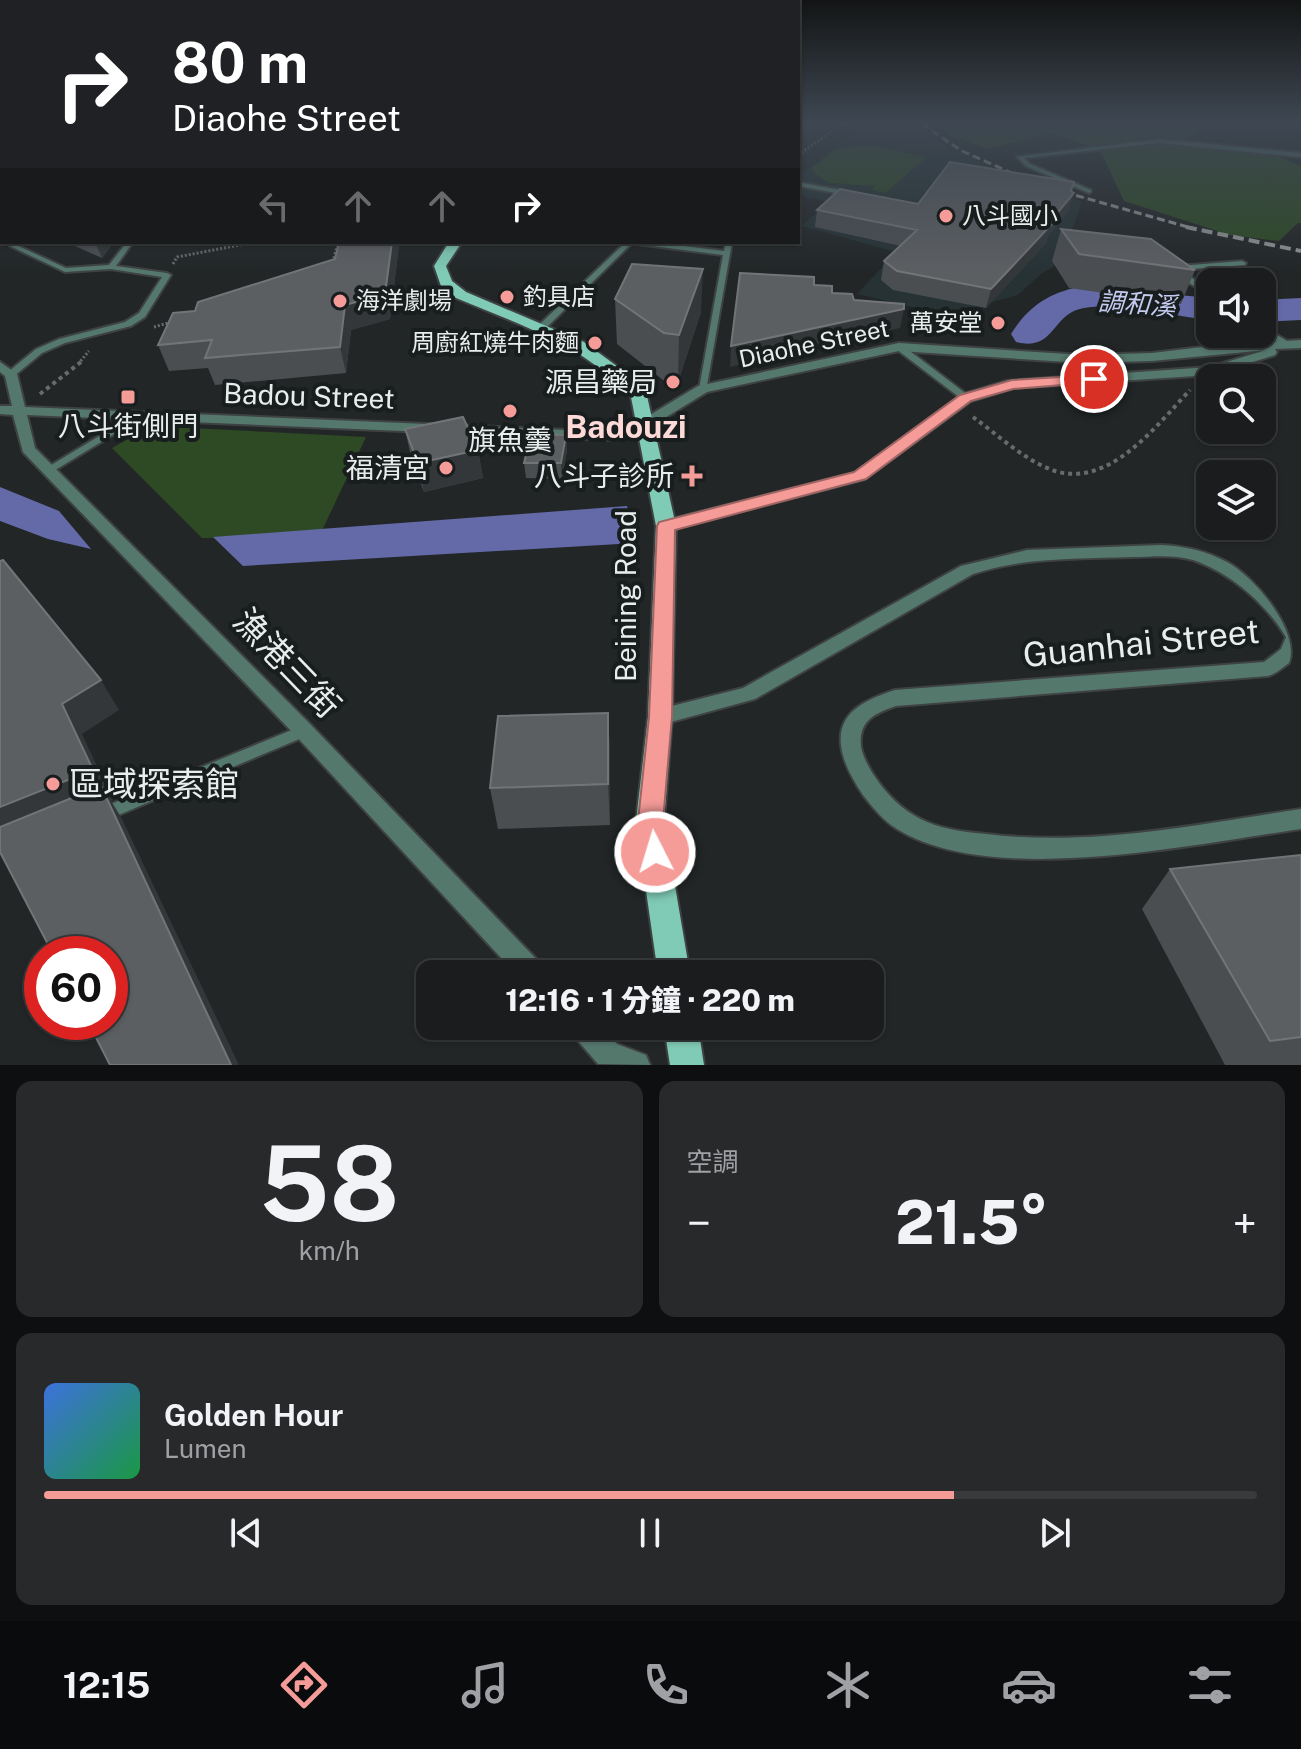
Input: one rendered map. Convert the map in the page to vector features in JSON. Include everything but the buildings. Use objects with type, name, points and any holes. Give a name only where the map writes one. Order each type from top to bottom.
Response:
[{"type":"main road","name":"Beining Road","points":[[454,244],[440,266],[450,288],[579,345],[623,378],[639,396],[666,526],[660,717],[650,821],[672,960]]},
{"type":"main road","points":[[683,1040],[687,1065]]},
{"type":"street","name":"Diaohe Street","points":[[645,424],[703,389],[899,347],[1083,359],[1152,357],[1295,345]]},
{"type":"street","points":[[666,526],[860,476],[961,401],[1012,384],[1211,371],[1295,345]]},
{"type":"street","points":[[6,370],[10,410]]},
{"type":"street","name":"Badou Street","points":[[10,410],[616,436],[645,424]]},
{"type":"street","name":"漁港三街","points":[[10,410],[28,449],[304,731],[520,960]]},
{"type":"street","name":"Guanhai Street","points":[[660,717],[748,694],[967,570],[991,561],[1049,552],[1191,554],[1237,578],[1282,615],[1295,637],[1289,653],[1268,669],[895,698],[863,711],[852,725],[850,743],[857,765],[873,791],[897,817],[956,841],[1072,850],[1301,819]]},
{"type":"street","points":[[595,1040],[608,1054],[636,1065]]},
{"type":"lane","points":[[1048,174],[1089,191]]},
{"type":"lane","points":[[800,184],[858,196]]},
{"type":"lane","points":[[111,267],[128,244]]},
{"type":"lane","points":[[542,327],[628,244]]},
{"type":"lane","points":[[652,244],[728,254]]},
{"type":"lane","points":[[703,389],[729,244]]},
{"type":"lane","points":[[6,370],[62,341],[128,324],[142,315],[167,275],[111,267],[65,270],[12,245]]},
{"type":"lane","points":[[1196,284],[1172,268],[1242,263]]},
{"type":"lane","points":[[1276,335],[1295,345]]},
{"type":"lane","points":[[899,347],[961,401]]},
{"type":"lane","points":[[48,470],[139,415]]},
{"type":"lane","points":[[84,822],[304,731]]},
{"type":"path","points":[[167,275],[177,257],[245,244]]},
{"type":"path","points":[[338,244],[331,271],[345,266]]},
{"type":"path","points":[[153,328],[182,318]]},
{"type":"path","points":[[10,410],[81,362],[93,347]]},
{"type":"path","points":[[961,401],[1034,461],[1056,471],[1072,473],[1108,467],[1190,393],[1192,373]]},
{"type":"shaded area","name":"八斗國小","points":[[1006,174],[1082,202],[1061,262],[1041,274],[1018,295],[946,315],[857,294],[896,252],[801,226],[829,202],[800,195],[800,175]]},
{"type":"green space","points":[[815,174],[908,174],[885,193],[872,190],[875,186],[829,183]]},
{"type":"green space","points":[[1111,174],[1301,174],[1301,223],[1279,241],[1230,235],[1124,201]]},
{"type":"green space","points":[[151,426],[366,437],[319,537],[202,538],[112,448]]},
{"type":"water","points":[[0,487],[59,511],[91,549],[48,539],[0,521]]},
{"type":"water","points":[[627,506],[636,543],[243,566],[213,537]]},
{"type":"waterway","name":"調和溪","points":[[1030,334],[1037,323],[1072,299],[1120,298],[1196,307]]},
{"type":"waterway","name":"調和溪","points":[[1276,310],[1301,309]]},
{"type":"railway","points":[[1013,174],[1023,178]]},
{"type":"railway","points":[[1053,189],[1193,229]]},
{"type":"railway","points":[[1186,227],[1193,229]]},
{"type":"railway","points":[[1193,229],[1301,251]]},
{"type":"place","name":"八斗國小","points":[[946,216]]},
{"type":"place","name":"釣具店","points":[[507,297]]},
{"type":"place","name":"海洋劇場","points":[[340,301]]},
{"type":"place","name":"萬安堂","points":[[998,323]]},
{"type":"place","name":"周廚紅燒牛肉麵","points":[[595,343]]},
{"type":"place","name":"源昌藥局","points":[[673,382]]},
{"type":"place","name":"八斗街側門","points":[[128,397]]},
{"type":"place","name":"旗魚羹","points":[[510,411]]},
{"type":"place","name":"福清宮","points":[[446,468]]},
{"type":"place","name":"八斗子診所","points":[[692,476]]},
{"type":"place","name":"區域探索館","points":[[53,784]]},
{"type":"district","name":"Badouzi","points":[[626,427]]},
{"type":"route","points":[[655,852],[650,821],[660,717],[666,526],[860,476],[966,398],[1012,384],[1094,379]]}]
